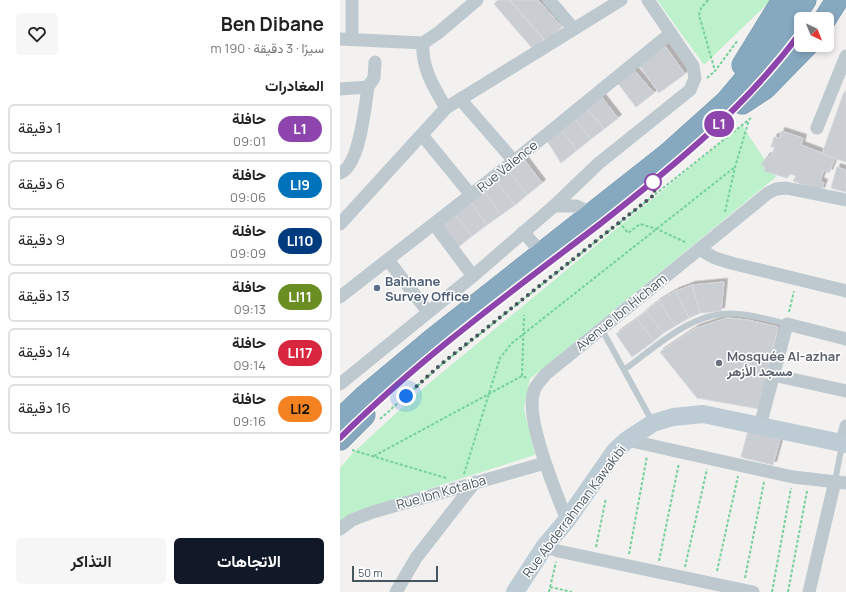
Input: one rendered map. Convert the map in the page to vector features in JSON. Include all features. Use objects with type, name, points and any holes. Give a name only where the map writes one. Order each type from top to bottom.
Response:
[{"type":"highway","points":[[743,109],[745,61],[783,0]]},
{"type":"highway","points":[[743,109],[775,44],[805,0]]},
{"type":"highway","points":[[814,12],[822,0]]},
{"type":"highway","points":[[829,12],[837,0]]},
{"type":"highway","points":[[340,420],[395,371],[591,213],[668,154],[743,109],[794,42]]},
{"type":"highway","points":[[344,444],[363,415],[420,365],[677,163],[743,109],[800,52]]},
{"type":"street","points":[[352,0],[346,39],[423,43],[438,33],[477,0]]},
{"type":"street","points":[[549,0],[574,30]]},
{"type":"street","points":[[342,216],[422,135],[446,108],[621,0]]},
{"type":"street","points":[[340,384],[472,276],[554,206],[599,164],[690,90],[694,85],[695,72],[671,32],[648,0]]},
{"type":"street","name":"Rue Valence","points":[[340,297],[514,161],[671,32]]},
{"type":"street","points":[[423,43],[423,57],[425,66],[446,108]]},
{"type":"street","points":[[817,128],[843,73],[846,56]]},
{"type":"street","points":[[342,172],[356,154],[368,87],[374,78],[375,62]]},
{"type":"street","points":[[340,89],[368,87]]},
{"type":"street","points":[[460,99],[514,161]]},
{"type":"street","points":[[422,135],[471,195]]},
{"type":"street","name":"Avenue Ibn Hicham","points":[[567,520],[545,463],[532,402],[534,391],[539,382],[560,361],[768,193],[776,189],[786,188],[846,200]]},
{"type":"street","points":[[554,206],[576,206],[591,213]]},
{"type":"street","points":[[434,224],[472,276]]},
{"type":"street","points":[[523,232],[542,253]]},
{"type":"street","points":[[699,249],[715,258],[731,263],[846,291]]},
{"type":"street","points":[[388,260],[428,312]]},
{"type":"street","points":[[760,426],[787,324],[846,339]]},
{"type":"street","points":[[773,375],[846,391]]},
{"type":"street","name":"Rue Abderrahman Kawakibi","points":[[515,592],[551,549],[567,520],[616,451],[627,440],[653,422],[673,417],[703,414],[760,426],[845,438]]},
{"type":"street","points":[[627,440],[808,480],[841,482],[809,592]]},
{"type":"street","name":"Rue Ibn Kotaiba","points":[[340,529],[360,516],[468,483],[545,463]]},
{"type":"street","points":[[396,592],[416,558],[468,483]]},
{"type":"street","points":[[551,549],[748,591]]},
{"type":"lane","points":[[624,370],[680,330],[705,317],[738,314],[787,324]]},
{"type":"lane","points":[[601,328],[653,422]]},
{"type":"lane","points":[[841,482],[845,438]]},
{"type":"path","points":[[708,0],[701,8],[699,15],[715,71],[738,39]]},
{"type":"path","points":[[721,231],[735,167],[743,109]]},
{"type":"path","points":[[377,422],[440,365],[619,222],[743,109]]},
{"type":"path","points":[[344,444],[374,456],[468,483],[489,395],[500,358],[512,343],[735,167]]},
{"type":"path","points":[[619,222],[628,233],[640,224],[657,229],[699,249]]},
{"type":"path","points":[[787,324],[797,278]]},
{"type":"path","points":[[522,376],[524,315]]},
{"type":"path","points":[[374,456],[522,376],[539,382]]},
{"type":"path","points":[[626,565],[649,445]]},
{"type":"path","points":[[657,572],[681,452]]},
{"type":"path","points":[[683,577],[709,458]]},
{"type":"path","points":[[714,584],[740,465]]},
{"type":"path","points":[[748,591],[766,471]]},
{"type":"path","points":[[772,592],[793,477]]},
{"type":"path","points":[[788,592],[808,480]]},
{"type":"path","points":[[593,558],[606,498]]},
{"type":"path","points":[[549,592],[551,549]]},
{"type":"path","points":[[550,587],[572,592]]},
{"type":"green space","points":[[657,0],[771,0],[704,65]]},
{"type":"green space","points":[[742,125],[776,177],[530,379],[524,408],[535,455],[350,514],[340,522],[340,468],[352,454],[421,390]]},
{"type":"building","points":[[498,0],[509,0],[543,39],[533,49],[494,4]]},
{"type":"building","points":[[510,0],[538,0],[562,27],[546,41]]},
{"type":"building","points":[[665,46],[685,74],[659,93],[639,65]]},
{"type":"building","points":[[633,69],[654,93],[636,107],[617,82]]},
{"type":"building","points":[[844,92],[846,92],[846,162],[822,154]]},
{"type":"building","points":[[600,95],[618,118],[604,129],[585,106]]},
{"type":"building","points":[[585,106],[604,129],[591,139],[573,116]]},
{"type":"building","points":[[573,116],[591,139],[577,150],[560,128]]},
{"type":"building","points":[[560,128],[577,150],[561,163],[546,139]]},
{"type":"building","points":[[781,131],[803,138],[801,145],[835,158],[829,173],[824,170],[820,181],[824,183],[821,191],[793,181],[796,176],[790,174],[787,178],[764,171],[765,167],[761,165],[767,156],[770,157],[775,147],[771,147],[774,137],[780,138]]},
{"type":"building","points":[[523,158],[542,183],[527,195],[508,170]]},
{"type":"building","points":[[837,167],[846,170],[846,192],[831,188]]},
{"type":"building","points":[[508,170],[527,195],[515,205],[495,180]]},
{"type":"building","points":[[495,180],[515,205],[501,215],[483,189]]},
{"type":"building","points":[[483,189],[501,215],[487,225],[469,200]]},
{"type":"building","points":[[469,200],[487,225],[472,236],[453,212]]},
{"type":"building","points":[[453,212],[472,236],[457,248],[438,224]]},
{"type":"building","points":[[724,282],[721,311],[700,313],[692,285]]},
{"type":"building","points":[[692,285],[700,313],[689,318],[676,291]]},
{"type":"building","points":[[676,291],[689,318],[675,326],[659,301]]},
{"type":"building","points":[[659,301],[675,326],[663,333],[646,311]]},
{"type":"building","points":[[646,311],[663,333],[654,341],[637,319]]},
{"type":"building","name":"Mosquée Al-azhar مسجد الأزهر","points":[[727,318],[748,320],[778,327],[760,409],[697,398],[660,352],[696,328]]},
{"type":"building","points":[[637,319],[654,341],[632,357],[616,334]]},
{"type":"building","points":[[748,431],[780,439],[773,465],[741,457]]},
{"type":"bus line","name":"L1","points":[[340,438],[363,415],[420,365],[677,163],[742,103],[794,42]]},
{"type":"place","name":"Bahhane Survey Office","points":[[377,288]]},
{"type":"place","name":"Mosquée Al-azhar مسجد الأزهر","points":[[719,363]]},
{"type":"route","points":[[406,396],[440,365],[655,194],[653,182]]}]
